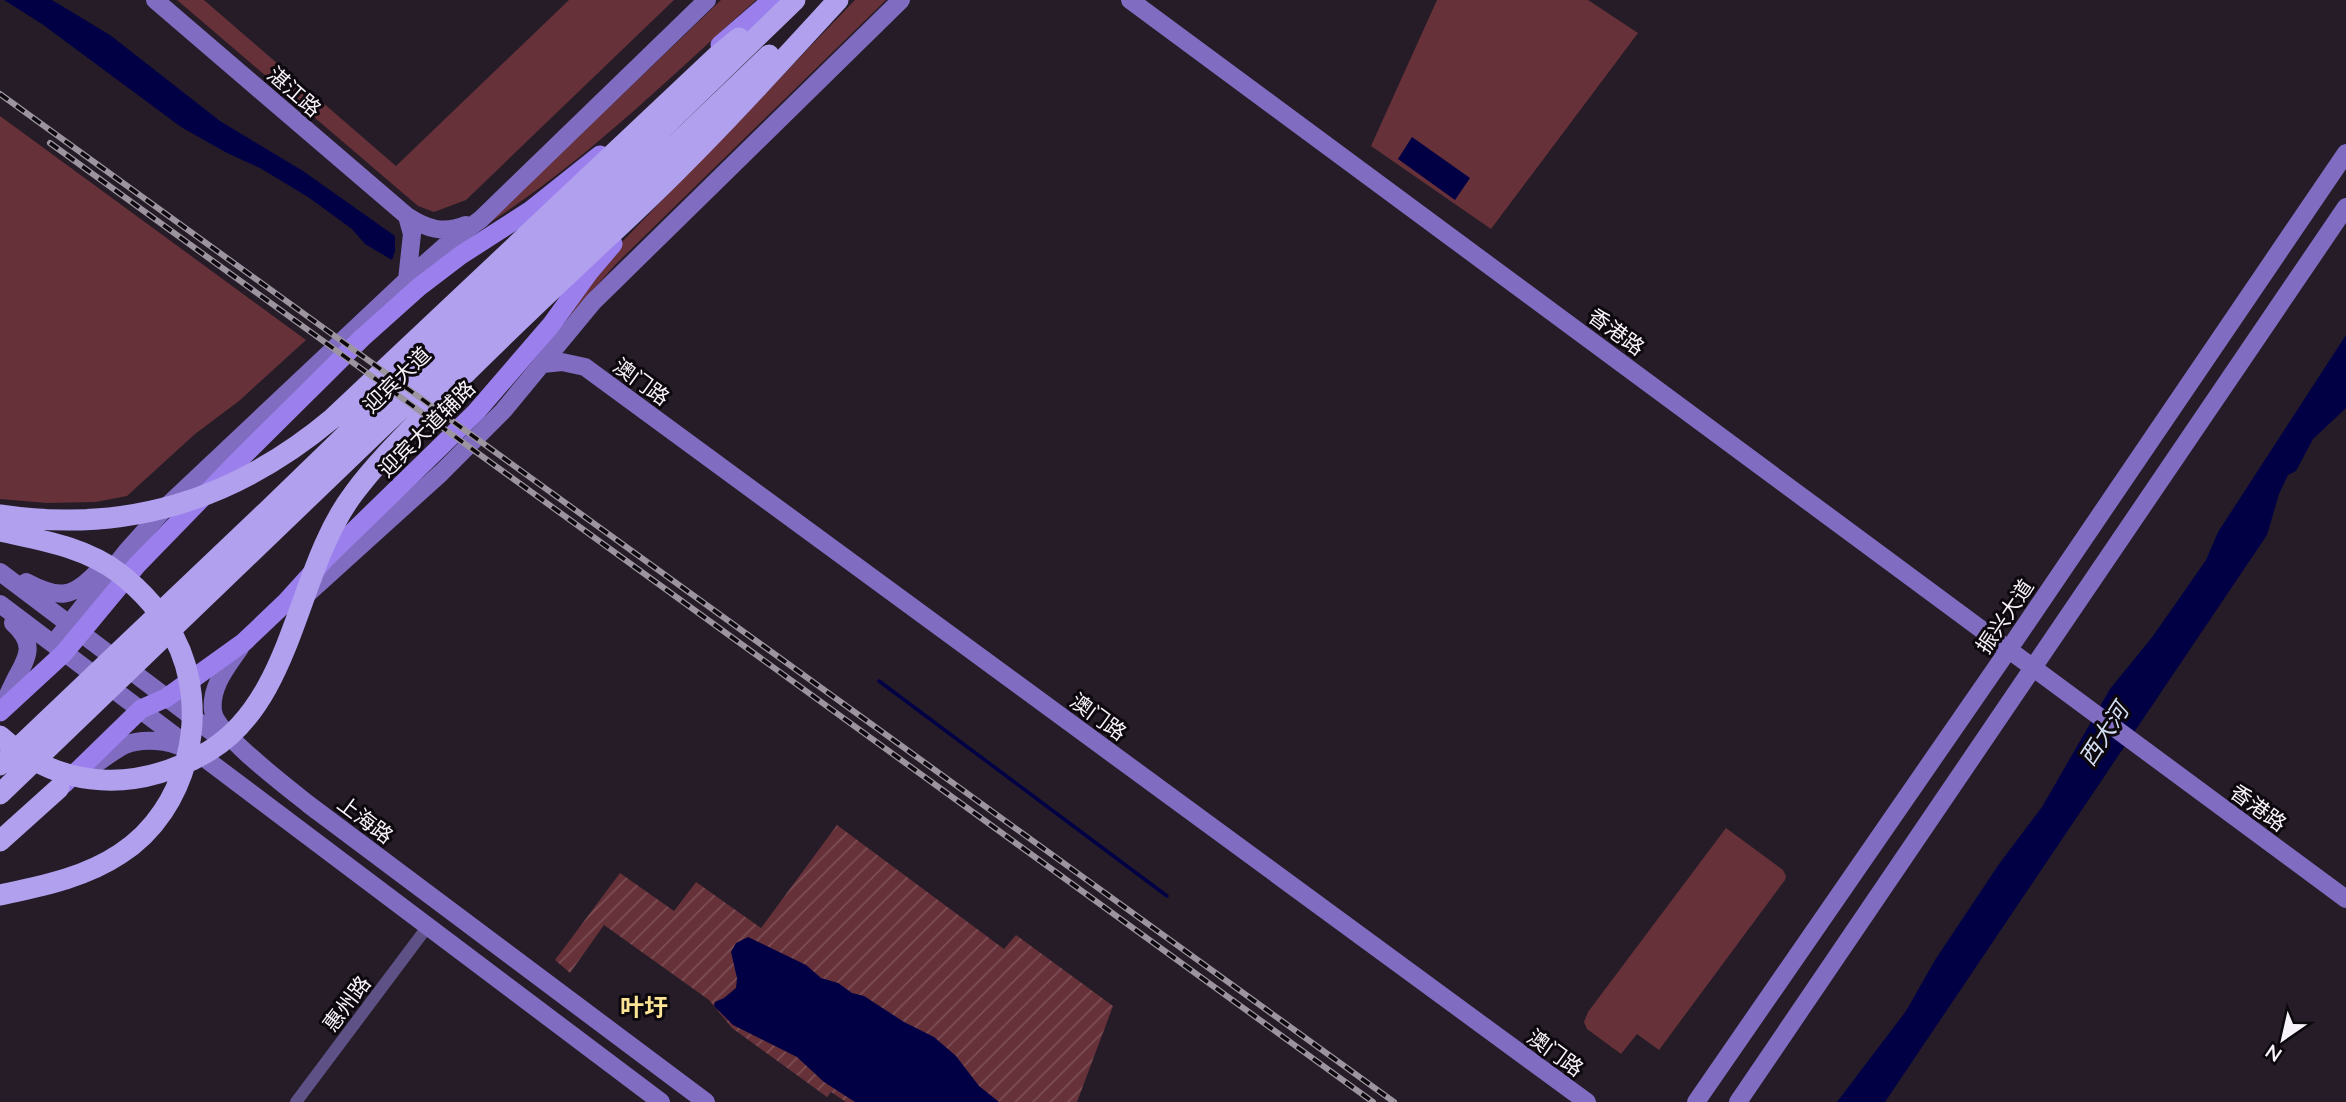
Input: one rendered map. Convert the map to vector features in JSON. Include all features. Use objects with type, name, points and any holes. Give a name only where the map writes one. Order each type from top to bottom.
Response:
[{"type":"highway","points":[[0,515],[103,519],[149,513],[227,486],[307,440],[717,56],[787,0]]},
{"type":"highway","name":"迎宾大道","points":[[0,794],[795,0]]},
{"type":"highway","name":"迎宾大道","points":[[0,765],[273,519],[382,426],[826,0]]},
{"type":"highway","points":[[0,736],[20,753],[50,769],[104,780],[135,778],[170,769],[211,750],[239,726],[264,692],[282,654],[323,545],[341,510],[370,472],[470,368],[628,218],[838,0]]},
{"type":"highway","points":[[0,531],[58,544],[90,556],[117,571],[139,590],[163,618],[175,638],[185,662],[192,701],[191,735],[182,775],[167,805],[145,834],[121,854],[90,870],[60,881],[0,895]]},
{"type":"highway","points":[[0,841],[60,788]]},
{"type":"main road","points":[[0,712],[73,629],[362,338],[419,287],[461,255],[530,210],[602,154],[667,92],[772,0]]},
{"type":"main road","name":"迎宾大道辅路","points":[[0,850],[141,709],[166,698],[244,642],[476,412],[551,325],[605,252],[699,158],[849,0]]},
{"type":"street","name":"湛江路","points":[[155,0],[407,216],[421,225],[441,231],[481,219]]},
{"type":"street","points":[[73,629],[125,552],[168,505],[407,280],[481,219],[707,0]]},
{"type":"street","points":[[317,811],[260,764],[219,725],[213,711],[221,674],[244,642],[283,616],[441,473],[503,411],[593,302],[901,0]]},
{"type":"street","name":"香港路","points":[[1130,0],[2346,900]]},
{"type":"street","name":"振兴大道","points":[[1696,1102],[2009,649],[2346,153]]},
{"type":"street","points":[[1738,1102],[2346,207]]},
{"type":"street","points":[[407,216],[412,234],[407,280]]},
{"type":"street","points":[[571,331],[574,350],[585,367]]},
{"type":"street","points":[[543,364],[562,362],[585,367]]},
{"type":"street","name":"澳门路","points":[[585,367],[1587,1102]]},
{"type":"street","points":[[0,564],[47,593],[59,595],[80,589],[170,495],[228,448]]},
{"type":"street","name":"上海路","points":[[0,572],[706,1102]]},
{"type":"street","points":[[0,604],[654,1097],[660,1078],[660,1067]]},
{"type":"street","points":[[0,611],[25,635],[28,648],[27,661],[0,712]]},
{"type":"street","points":[[60,788],[126,745],[166,742],[181,747],[269,812],[302,831]]},
{"type":"street","name":"惠州路","points":[[296,1102],[428,926]]},
{"type":"shaded area","points":[[177,0],[204,0],[396,166],[569,0],[674,0],[466,200],[434,212],[418,206]]},
{"type":"shaded area","points":[[721,0],[756,0],[592,147],[486,225]]},
{"type":"shaded area","points":[[855,0],[886,0],[616,264],[557,330],[619,245]]},
{"type":"shaded area","points":[[1437,0],[1588,0],[1638,33],[1491,229],[1371,146]]},
{"type":"shaded area","points":[[0,116],[306,340],[127,496],[96,502],[47,503],[0,499]]},
{"type":"shaded area","points":[[837,825],[1004,949],[1016,935],[1113,1006],[1077,1102],[846,1102],[831,1092],[827,1097],[732,1028],[709,1000],[604,925],[570,973],[555,960],[620,873],[674,911],[696,882],[761,928]]},
{"type":"shaded area","points":[[1726,828],[1783,870],[1785,880],[1659,1050],[1637,1034],[1621,1054],[1587,1029],[1584,1022],[1588,1012]]},
{"type":"water","points":[[4,0],[52,0],[110,35],[220,121],[303,171],[395,236],[392,260],[365,244],[352,229],[308,197],[260,168],[181,127],[42,24]]},
{"type":"water","points":[[1412,137],[1470,178],[1455,200],[1398,159]]},
{"type":"water","name":"西大河","points":[[2346,335],[2346,408],[2313,439],[2296,471],[2288,475],[2279,494],[2267,535],[1885,1102],[1837,1102],[1906,1011],[1935,960],[1999,864],[2042,807],[2110,689],[2153,636],[2206,560],[2218,532]]},
{"type":"water","points":[[748,937],[806,965],[821,978],[864,996],[904,1022],[934,1037],[956,1056],[979,1086],[999,1102],[855,1102],[824,1082],[797,1057],[733,1025],[714,1006],[715,1002],[736,988],[737,978],[731,952],[736,943]]},
{"type":"waterway","points":[[879,681],[1167,896]]},
{"type":"railway","points":[[0,94],[1394,1102]]},
{"type":"railway","points":[[50,143],[1373,1102]]},
{"type":"district","name":"叶圩","points":[[644,1006]]}]
